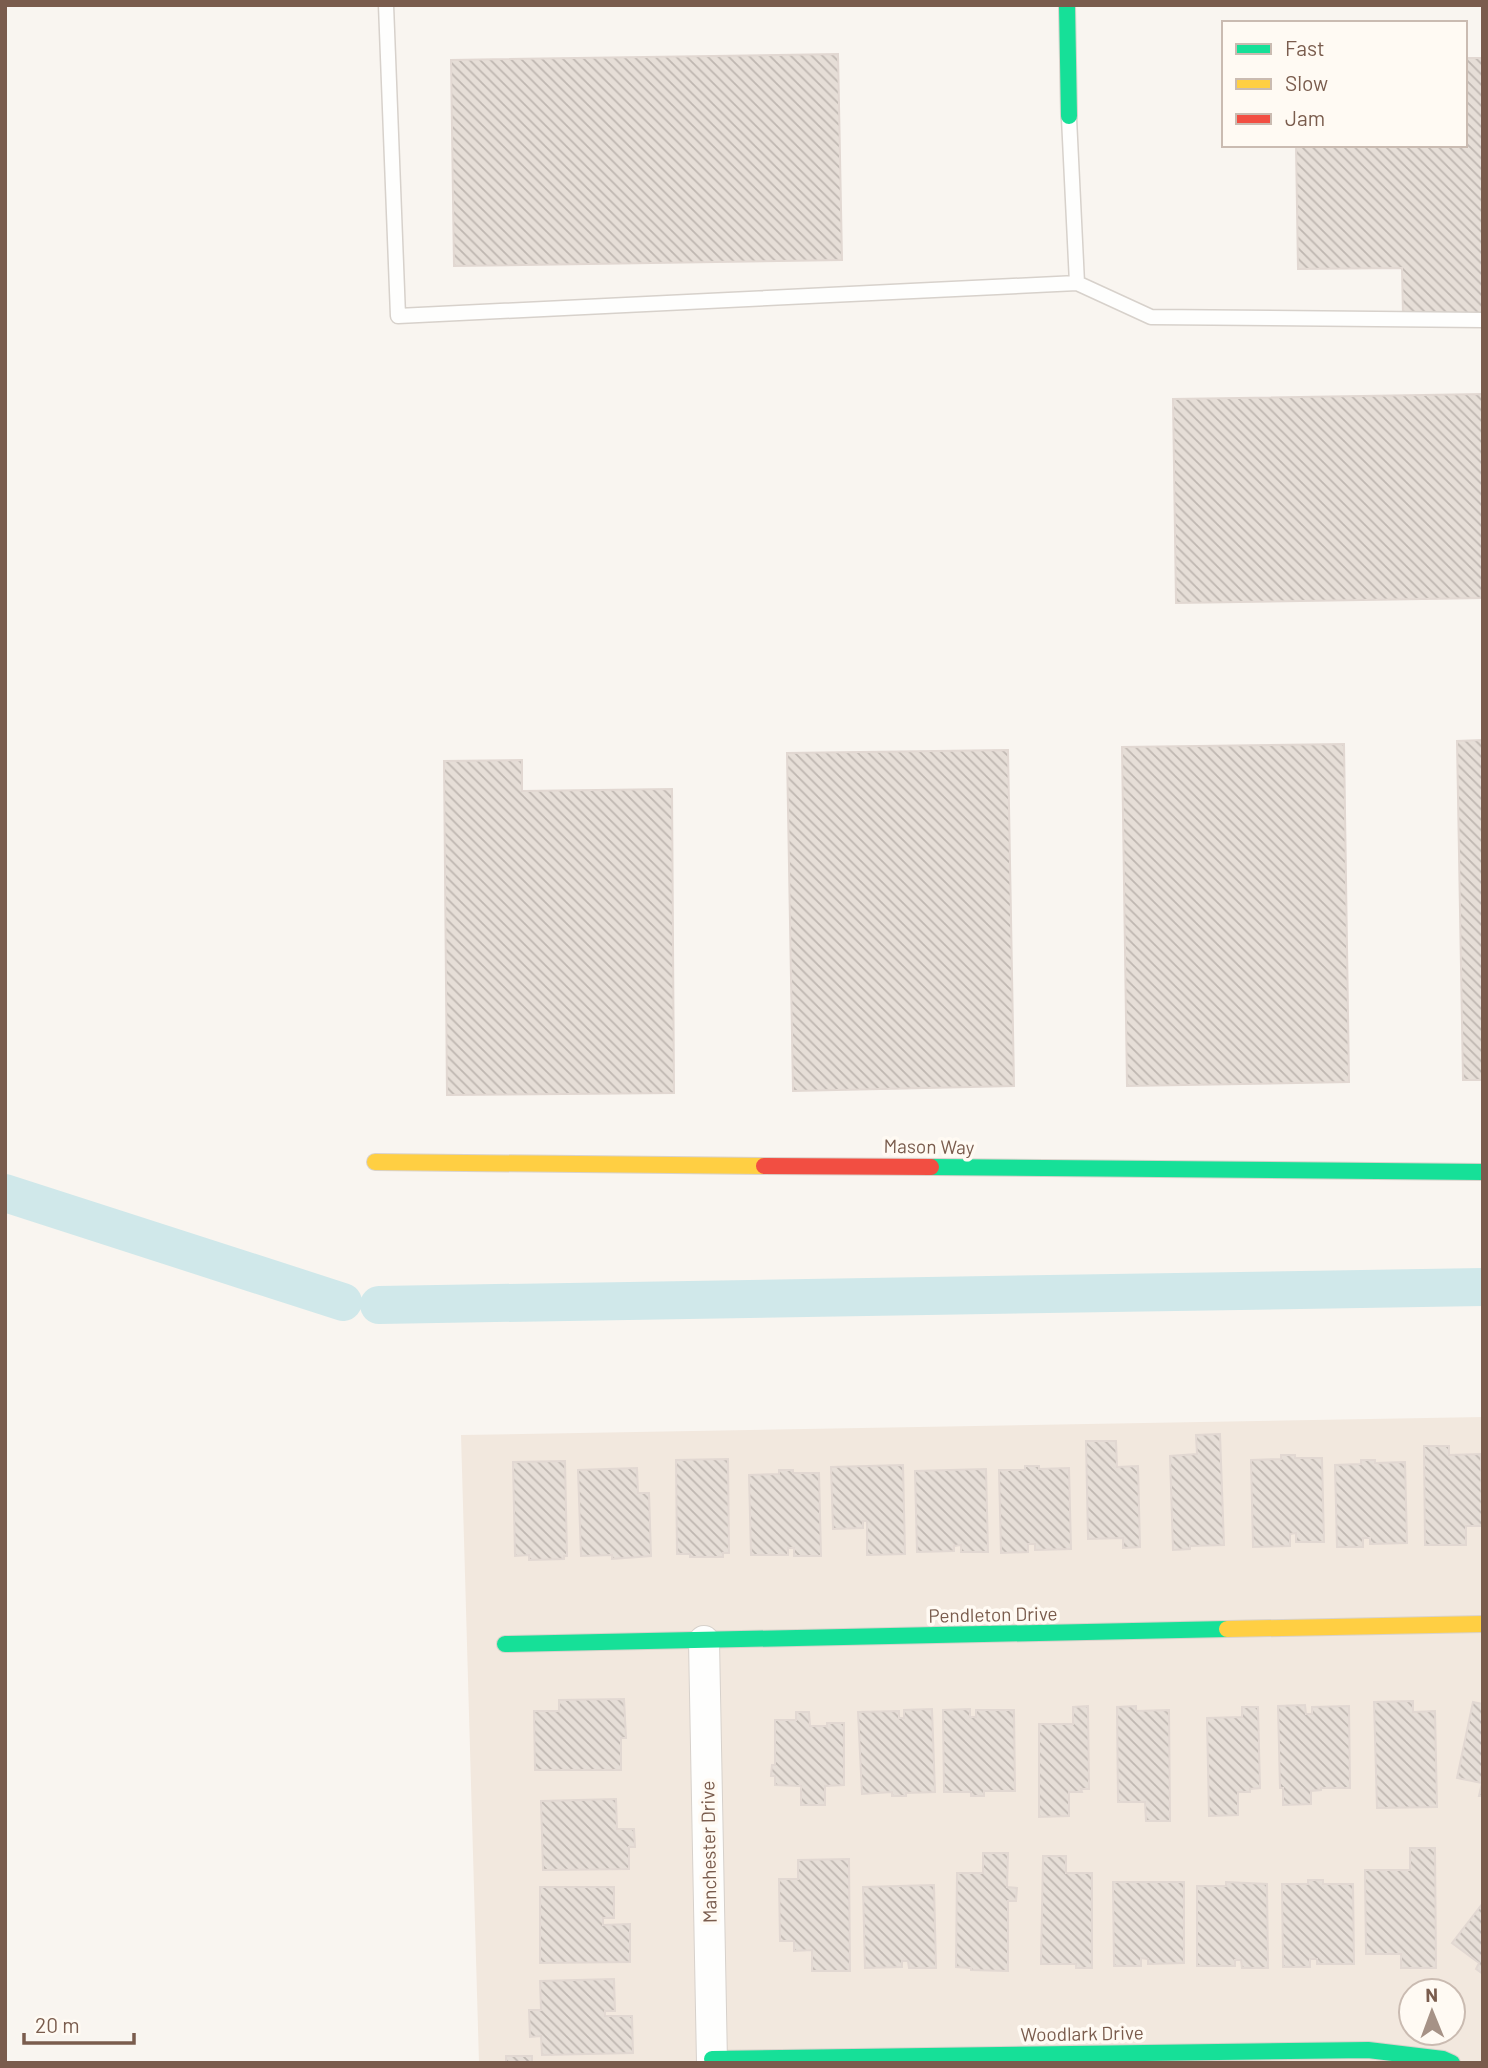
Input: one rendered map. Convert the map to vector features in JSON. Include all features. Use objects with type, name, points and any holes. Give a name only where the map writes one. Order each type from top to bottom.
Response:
[{"type":"street","points":[[1067,5],[1069,116]]},
{"type":"street","name":"Mason Way","points":[[375,1162],[1483,1172]]},
{"type":"street","name":"Pendleton Drive","points":[[505,1644],[1483,1624]]},
{"type":"street","name":"Manchester Drive","points":[[704,1641],[712,2061]]},
{"type":"street","name":"Woodlark Drive","points":[[712,2061],[1368,2050],[1443,2059],[1452,2063]]},
{"type":"lane","points":[[386,5],[398,316],[1077,283],[1152,317],[1483,320]]},
{"type":"lane","points":[[1069,116],[1077,283]]},
{"type":"shaded area","points":[[1483,1417],[1483,2063],[479,2063],[461,1435]]},
{"type":"building","points":[[838,54],[842,260],[454,266],[451,60]]},
{"type":"building","points":[[1467,58],[1483,58],[1483,314],[1403,315],[1402,268],[1298,269],[1296,147],[1467,147]]},
{"type":"building","points":[[1483,394],[1483,598],[1176,603],[1173,399]]},
{"type":"building","points":[[1483,740],[1483,1080],[1463,1080],[1457,741]]},
{"type":"building","points":[[1344,744],[1349,1082],[1127,1086],[1122,747]]},
{"type":"building","points":[[1008,750],[1014,1086],[793,1091],[787,753]]},
{"type":"building","points":[[522,760],[522,791],[672,789],[674,1093],[447,1095],[444,761]]},
{"type":"building","points":[[1220,1434],[1224,1545],[1190,1546],[1190,1549],[1173,1550],[1170,1456],[1197,1454],[1196,1435]]},
{"type":"building","points":[[1086,1441],[1116,1441],[1117,1467],[1138,1466],[1140,1547],[1123,1548],[1123,1538],[1088,1539]]},
{"type":"building","points":[[1424,1446],[1449,1446],[1449,1455],[1481,1454],[1482,1526],[1466,1526],[1466,1545],[1425,1545]]},
{"type":"building","points":[[1281,1455],[1322,1458],[1324,1542],[1296,1542],[1296,1533],[1290,1534],[1290,1546],[1253,1547],[1251,1460],[1281,1459]]},
{"type":"building","points":[[728,1459],[729,1553],[723,1553],[723,1557],[690,1557],[690,1554],[677,1554],[676,1460]]},
{"type":"building","points":[[1361,1460],[1375,1460],[1375,1463],[1405,1462],[1407,1543],[1370,1544],[1370,1538],[1363,1538],[1363,1547],[1337,1547],[1335,1465],[1361,1464]]},
{"type":"building","points":[[565,1461],[567,1556],[564,1556],[564,1559],[529,1560],[529,1555],[515,1556],[513,1462]]},
{"type":"building","points":[[903,1465],[905,1554],[867,1555],[867,1521],[863,1521],[863,1528],[833,1529],[831,1467]]},
{"type":"building","points":[[1025,1466],[1039,1466],[1039,1469],[1069,1468],[1071,1549],[1035,1550],[1035,1544],[1028,1544],[1028,1552],[1001,1553],[999,1470],[1025,1470]]},
{"type":"building","points":[[637,1468],[638,1493],[649,1493],[651,1556],[612,1559],[612,1555],[581,1556],[578,1470]]},
{"type":"building","points":[[986,1469],[988,1552],[961,1552],[961,1545],[954,1546],[954,1551],[917,1552],[915,1471]]},
{"type":"building","points":[[779,1470],[819,1473],[821,1556],[794,1556],[794,1548],[788,1548],[788,1555],[751,1555],[749,1475],[779,1474]]},
{"type":"building","points":[[624,1699],[626,1738],[621,1738],[621,1770],[535,1770],[534,1711],[559,1711],[559,1700]]},
{"type":"building","points":[[1413,1701],[1413,1712],[1435,1711],[1437,1807],[1377,1808],[1374,1702]]},
{"type":"building","points":[[1473,1702],[1483,1704],[1483,1796],[1479,1796],[1482,1783],[1457,1778]]},
{"type":"building","points":[[1305,1705],[1306,1714],[1312,1714],[1312,1707],[1349,1706],[1350,1788],[1321,1788],[1311,1791],[1311,1804],[1283,1805],[1283,1788],[1280,1788],[1278,1706]]},
{"type":"building","points":[[1088,1706],[1089,1789],[1069,1792],[1069,1816],[1039,1817],[1039,1724],[1073,1724],[1073,1707]]},
{"type":"building","points":[[1136,1706],[1136,1711],[1169,1710],[1170,1821],[1146,1821],[1145,1802],[1118,1802],[1117,1707]]},
{"type":"building","points":[[1242,1707],[1258,1707],[1260,1788],[1250,1789],[1250,1792],[1238,1792],[1238,1815],[1209,1816],[1207,1718],[1242,1717]]},
{"type":"building","points":[[932,1709],[935,1792],[906,1793],[906,1796],[892,1796],[892,1792],[862,1794],[858,1712],[899,1711],[899,1718],[904,1718],[904,1710]]},
{"type":"building","points":[[970,1709],[970,1717],[976,1717],[976,1710],[1014,1710],[1015,1791],[984,1791],[984,1796],[971,1796],[971,1792],[944,1792],[943,1710]]},
{"type":"building","points":[[796,1712],[809,1712],[810,1726],[844,1723],[844,1785],[825,1786],[825,1805],[801,1805],[801,1786],[775,1785],[775,1776],[771,1776],[772,1765],[775,1765],[775,1720],[796,1720]]},
{"type":"building","points":[[616,1799],[617,1829],[634,1829],[635,1847],[629,1847],[629,1869],[543,1870],[541,1801]]},
{"type":"building","points":[[1410,1848],[1435,1848],[1436,1968],[1401,1968],[1401,1954],[1366,1954],[1365,1870],[1410,1870]]},
{"type":"building","points":[[983,1853],[1008,1853],[1007,1887],[1017,1888],[1016,1901],[1008,1901],[1008,1971],[956,1967],[957,1873],[983,1873]]},
{"type":"building","points":[[1043,1856],[1066,1856],[1066,1873],[1092,1873],[1092,1968],[1076,1968],[1076,1964],[1041,1964]]},
{"type":"building","points":[[849,1859],[850,1971],[812,1971],[812,1950],[794,1951],[794,1941],[780,1941],[779,1879],[798,1879],[798,1860]]},
{"type":"building","points":[[1308,1880],[1323,1880],[1323,1884],[1353,1884],[1354,1964],[1317,1964],[1317,1959],[1310,1959],[1310,1967],[1283,1967],[1282,1884],[1308,1884]]},
{"type":"building","points":[[1113,1882],[1184,1882],[1184,1963],[1148,1964],[1148,1959],[1141,1958],[1141,1966],[1114,1966]]},
{"type":"building","points":[[1226,1882],[1267,1884],[1268,1968],[1242,1968],[1241,1960],[1235,1960],[1235,1966],[1197,1966],[1197,1886],[1226,1886]]},
{"type":"building","points":[[934,1885],[936,1968],[909,1968],[908,1961],[902,1961],[902,1967],[865,1968],[863,1887]]},
{"type":"building","points":[[540,1887],[614,1887],[614,1918],[603,1918],[603,1925],[630,1924],[630,1962],[540,1963]]},
{"type":"building","points":[[1483,1903],[1483,1974],[1476,1969],[1479,1963],[1452,1943]]},
{"type":"building","points":[[614,1979],[615,2011],[605,2011],[605,2016],[632,2016],[633,2053],[542,2055],[541,2036],[530,2037],[529,2010],[541,2010],[540,1981]]},
{"type":"building","points":[[506,2056],[532,2056],[532,2063],[506,2063]]},
{"type":"waterway","points":[[5,1193],[343,1302]]},
{"type":"waterway","points":[[379,1305],[1483,1287]]},
{"type":"traffic: fast","points":[[1067,5],[1069,116]]},
{"type":"traffic: fast","points":[[931,1167],[1483,1172]]},
{"type":"traffic: fast","points":[[505,1644],[1227,1629]]},
{"type":"traffic: fast","points":[[712,2059],[1368,2050],[1443,2059],[1452,2063]]},
{"type":"traffic: slow","points":[[375,1162],[764,1166]]},
{"type":"traffic: slow","points":[[1227,1629],[1483,1624]]},
{"type":"traffic: jam","points":[[764,1166],[931,1167]]}]
